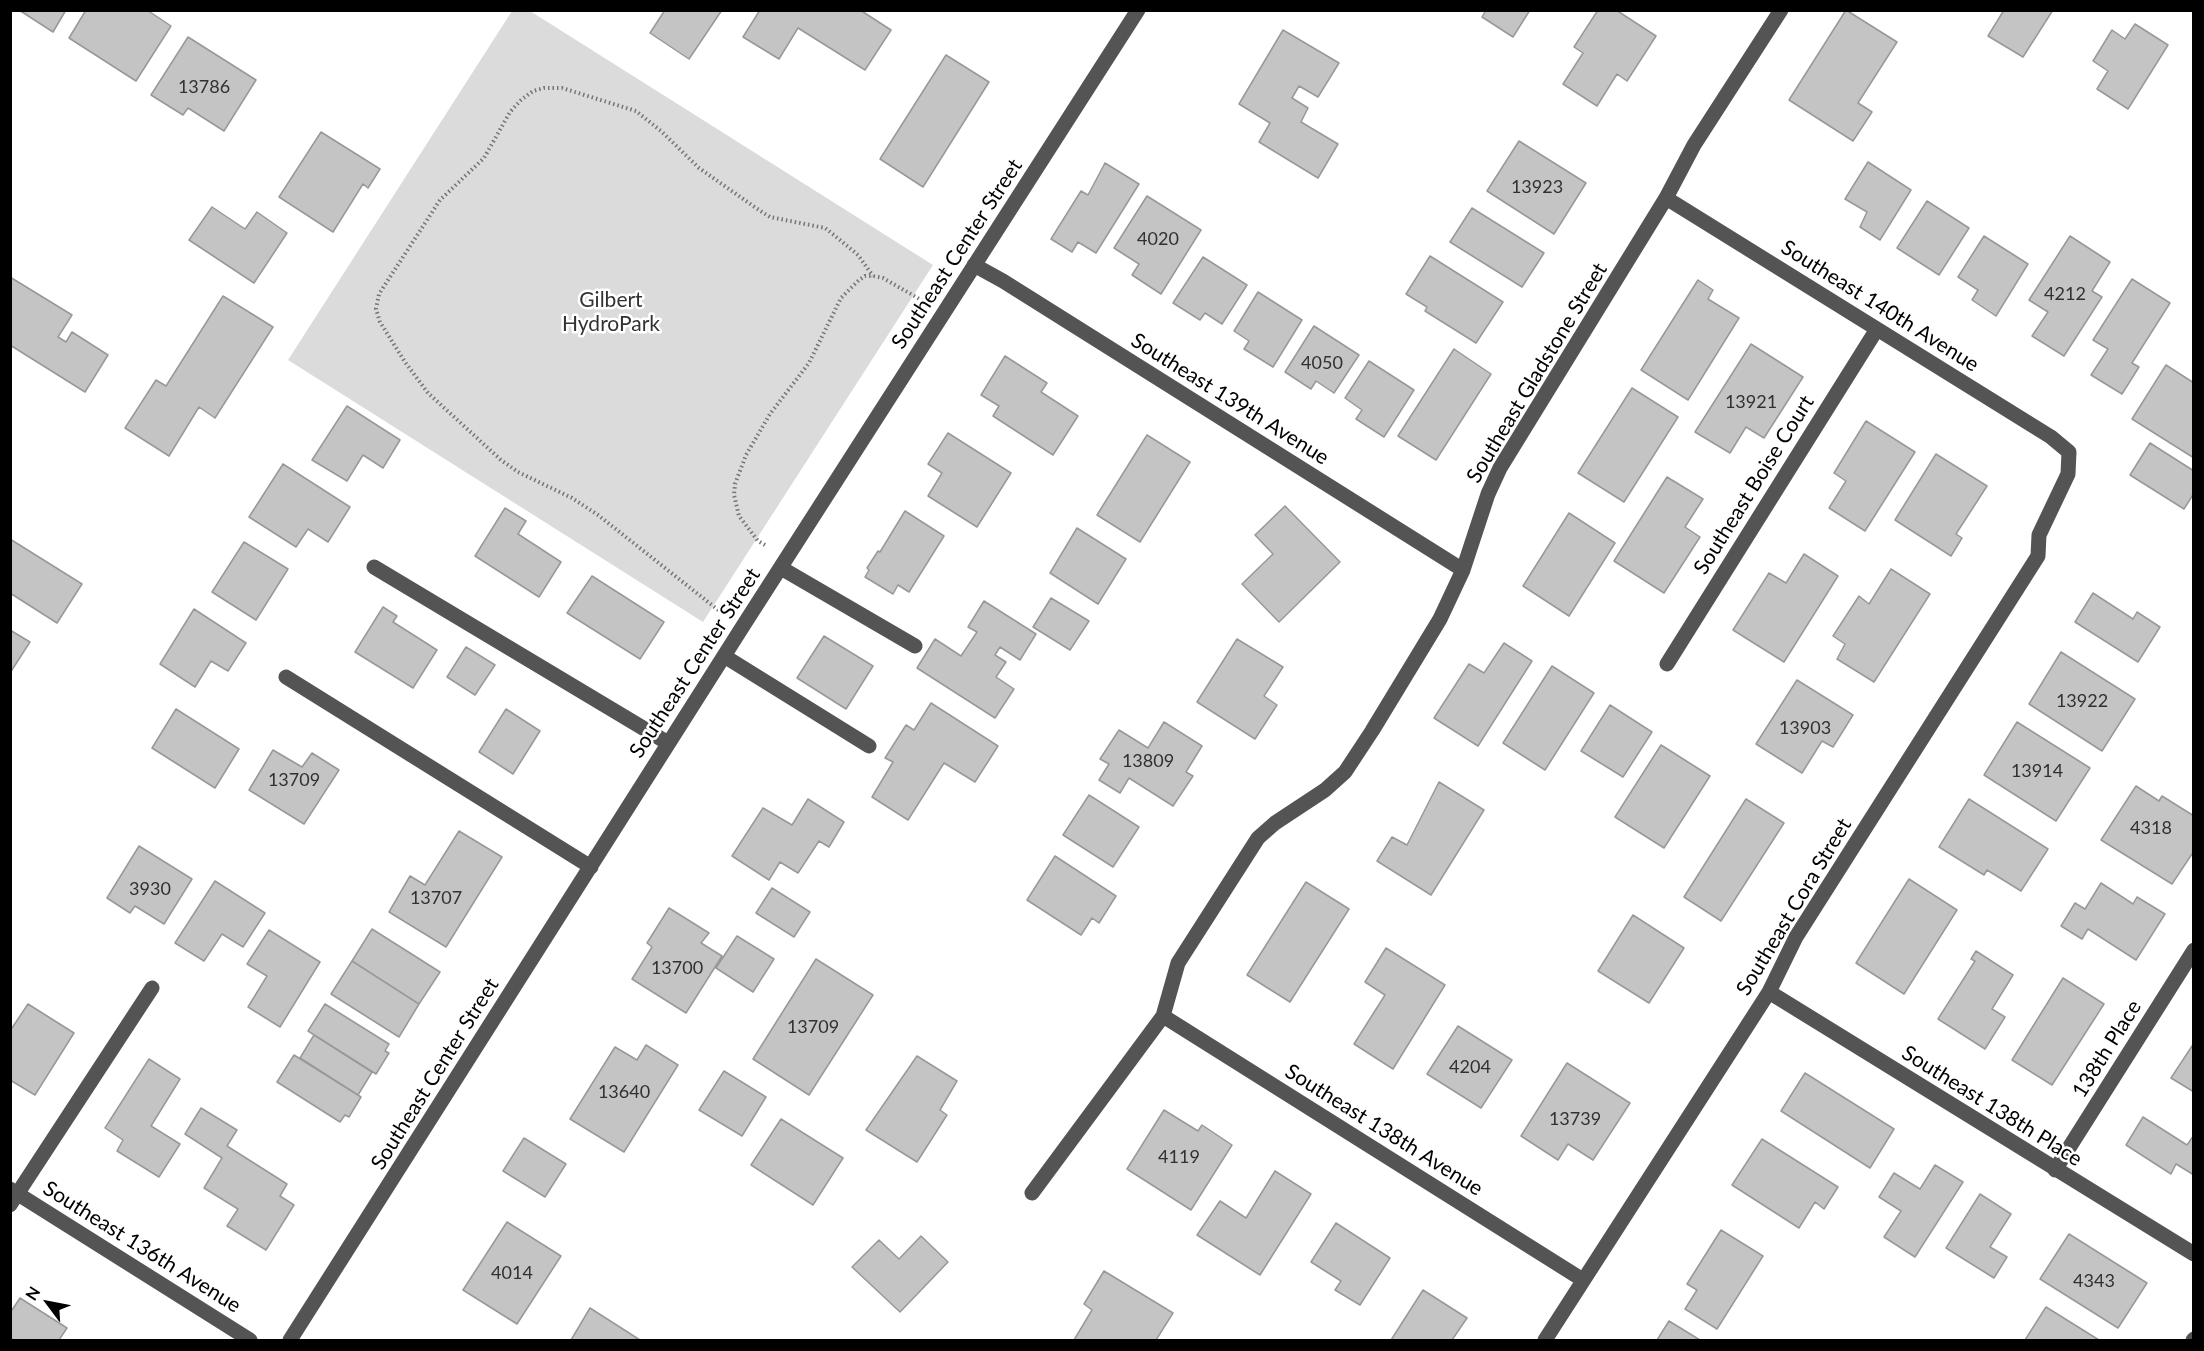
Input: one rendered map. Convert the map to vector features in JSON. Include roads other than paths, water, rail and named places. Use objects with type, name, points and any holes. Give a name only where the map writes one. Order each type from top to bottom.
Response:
[{"type":"street","name":"Southeast Center Street","points":[[290,1341],[668,743],[1138,10]]},
{"type":"street","name":"Southeast Gladstone Street","points":[[1032,1193],[1163,1016],[1178,963],[1258,838],[1275,823],[1324,790],[1344,772],[1372,731],[1440,619],[1463,570],[1488,494],[1500,468],[1666,198],[1694,145],[1781,10]]},
{"type":"street","name":"Southeast 140th Avenue","points":[[1666,198],[2051,436],[2069,453]]},
{"type":"street","name":"Southeast 139th Avenue","points":[[974,265],[1463,570]]},
{"type":"street","name":"Southeast Boise Court","points":[[1666,664],[1877,329]]},
{"type":"street","name":"Southeast Cora Street","points":[[1545,1341],[1769,992],[1796,937],[2038,556],[2039,535],[2068,474],[2069,453]]},
{"type":"street","points":[[784,563],[915,646]]},
{"type":"street","points":[[374,567],[668,743]]},
{"type":"street","points":[[724,656],[869,746]]},
{"type":"street","points":[[286,677],[591,867]]},
{"type":"street","name":"138th Place","points":[[2055,1170],[2193,950]]},
{"type":"street","points":[[13,1196],[152,988]]},
{"type":"street","name":"Southeast 138th Place","points":[[1769,992],[2193,1254]]},
{"type":"street","name":"Southeast 138th Avenue","points":[[1163,1016],[1583,1280]]},
{"type":"street","name":"Southeast 136th Avenue","points":[[13,1196],[250,1341]]},
{"type":"park label","name":"Gilbert HydroPark","points":[[611,312]]}]
